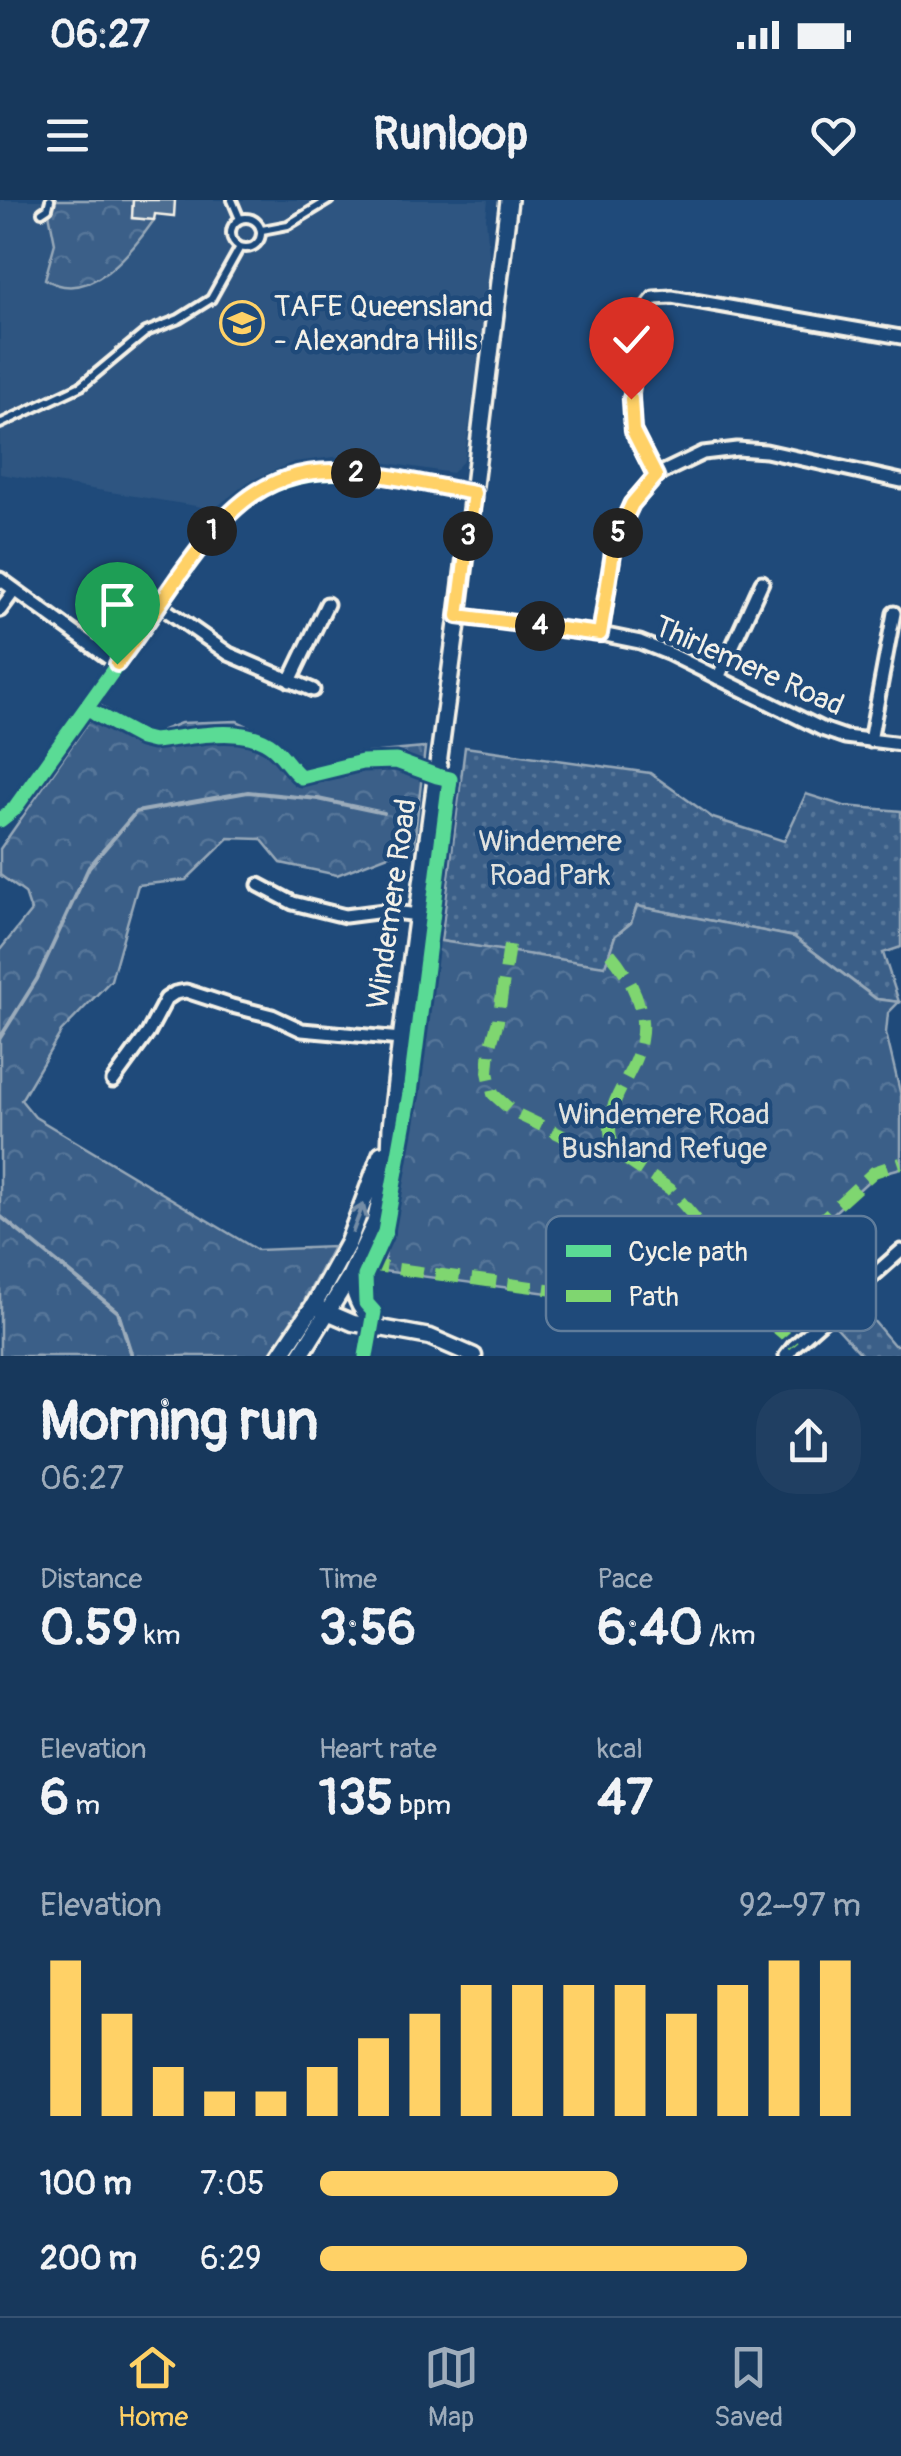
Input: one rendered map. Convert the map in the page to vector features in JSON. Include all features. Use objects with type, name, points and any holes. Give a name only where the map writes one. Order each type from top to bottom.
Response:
[{"type":"main road","name":"Windemere Road","points":[[280,1356],[350,1276],[374,1224],[390,1152],[509,200]]},
{"type":"main road","name":"Windemere Road","points":[[502,273],[520,200]]},
{"type":"main road","name":"Windemere Road","points":[[300,1356],[391,1127]]},
{"type":"main road","points":[[350,1276],[356,1301],[380,1328]]},
{"type":"street","points":[[656,476],[633,431],[631,399],[640,316],[654,298],[672,297],[901,337]]},
{"type":"street","points":[[600,634],[615,540],[632,504],[656,476],[703,453],[737,449],[766,451],[901,481]]},
{"type":"street","points":[[0,820],[14,810],[222,519],[246,499],[271,484],[334,471],[474,493]]},
{"type":"street","points":[[0,580],[117,664]]},
{"type":"street","points":[[718,678],[762,582]]},
{"type":"street","points":[[0,610],[14,591]]},
{"type":"street","points":[[290,681],[328,604]]},
{"type":"street","points":[[158,606],[228,654],[313,690]]},
{"type":"street","points":[[870,741],[894,612]]},
{"type":"street","name":"Thirlemere Road","points":[[458,616],[640,642],[822,729],[901,744]]},
{"type":"street","points":[[259,885],[293,903],[345,916],[384,911],[419,915]]},
{"type":"street","points":[[113,1081],[148,1033],[166,1000],[186,991],[272,1016],[302,1030],[402,1038]]},
{"type":"street","points":[[876,1273],[901,1251]]},
{"type":"street","points":[[321,1309],[353,1323],[430,1337],[474,1356]]},
{"type":"street","points":[[786,1356],[811,1331]]},
{"type":"lane","points":[[42,212],[50,200]]},
{"type":"lane","points":[[262,230],[288,225],[329,200]]},
{"type":"lane","points":[[234,201],[240,219]]},
{"type":"lane","points":[[252,218],[262,230],[254,247],[235,244],[231,233],[240,219],[252,218]]},
{"type":"lane","points":[[0,424],[81,386],[146,332],[211,300],[240,247]]},
{"type":"shaded area","name":"TAFE Queensland - Alexandra Hills","points":[[0,200],[488,200],[491,275],[464,460],[452,473],[342,456],[294,462],[248,482],[214,509],[0,474]]},
{"type":"green space","points":[[51,200],[133,200],[132,218],[154,220],[107,272],[77,286],[61,286],[45,279],[55,243],[49,213]]},
{"type":"green space","points":[[100,705],[147,736],[181,723],[237,721],[278,740],[304,771],[357,754],[425,748],[414,845],[337,875],[281,863],[261,839],[229,838],[186,880],[138,885],[111,980],[61,1032],[21,1100],[35,1117],[257,1250],[333,1247],[268,1356],[0,1356],[0,950],[31,911],[25,893],[0,875],[0,849]]},
{"type":"green space","name":"Windemere Road Park","points":[[465,747],[650,773],[713,818],[784,841],[806,794],[844,806],[901,811],[901,947],[883,953],[899,1002],[877,999],[794,937],[637,906],[631,923],[615,936],[605,967],[441,941]]},
{"type":"green space","name":"Windemere Road Bushland Refuge","points":[[637,906],[794,937],[876,999],[899,1002],[888,1013],[886,1033],[901,1096],[901,1168],[875,1175],[830,1216],[546,1216],[546,1293],[383,1271],[434,940],[605,966],[615,936],[631,923]]},
{"type":"green space","points":[[876,1324],[894,1345],[901,1345],[901,1356],[863,1356],[840,1331],[876,1331]]},
{"type":"building","points":[[133,200],[175,200],[174,216],[155,214],[154,220],[132,218]]},
{"type":"waterway","points":[[0,1038],[37,979],[89,867],[136,812],[248,792],[318,799],[384,813]]},
{"type":"waterway","points":[[0,1216],[118,1312],[132,1356]]},
{"type":"marked path","points":[[509,945],[490,1048],[488,1072],[493,1094],[513,1112],[563,1136],[616,1153],[670,1189],[693,1216]]},
{"type":"marked path","points":[[610,953],[624,972],[642,1017],[637,1055],[610,1121],[616,1153]]},
{"type":"marked path","points":[[826,1216],[874,1172],[901,1163]]},
{"type":"marked path","points":[[363,1260],[370,1265],[546,1289]]},
{"type":"marked path","points":[[780,1331],[794,1346]]},
{"type":"cycle path","points":[[0,820],[14,809],[215,528],[244,501],[274,484],[305,475],[337,473],[474,493]]},
{"type":"cycle path","points":[[96,714],[153,741],[228,733],[257,738],[274,747],[301,777],[362,762],[396,761],[450,779],[410,1093],[385,1232],[365,1276],[366,1303],[374,1312],[366,1356]]},
{"type":"place","name":"TAFE Queensland - Alexandra Hills","points":[[242,323]]},
{"type":"route","points":[[117,664],[222,519],[271,484],[322,472],[346,472],[474,493],[458,616],[600,634],[615,540],[632,504],[656,476],[633,431],[631,399]]}]
